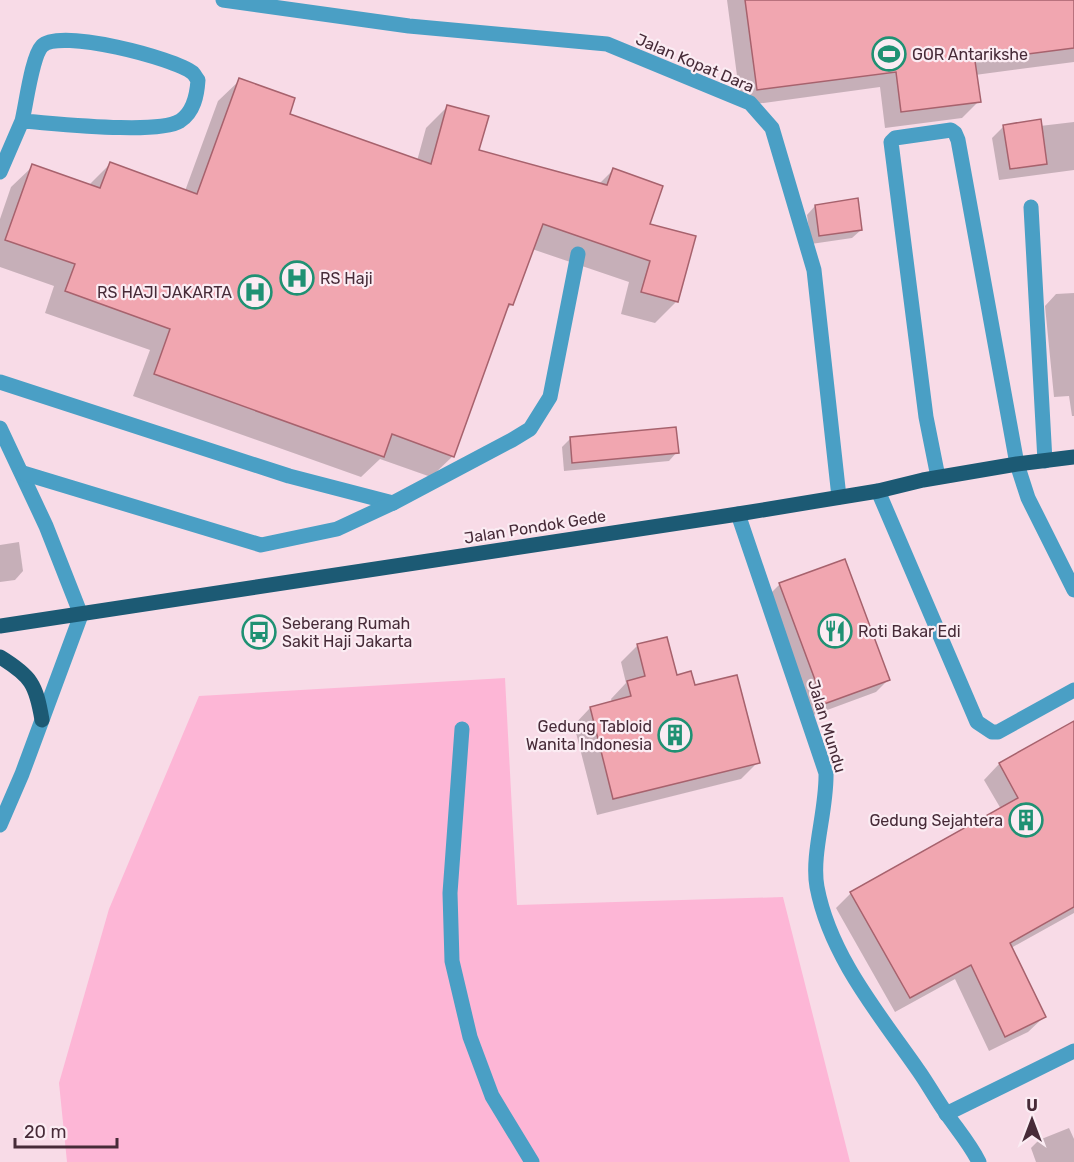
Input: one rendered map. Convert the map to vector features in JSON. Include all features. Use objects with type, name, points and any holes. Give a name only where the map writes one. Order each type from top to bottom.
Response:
[{"type":"main road","name":"Jalan Pondok Gede","points":[[0,626],[738,514],[878,491],[938,477],[1074,457]]},
{"type":"main road","points":[[0,657],[19,669],[31,681],[38,696],[42,720]]},
{"type":"street","name":"Jalan Kopat Dara","points":[[223,0],[409,26],[606,44],[750,103],[772,128],[814,270],[839,497]]},
{"type":"street","points":[[0,172],[22,121],[36,56],[43,45],[55,40],[83,41],[116,47],[159,59],[193,73],[198,80],[197,93],[190,112],[179,122],[152,128],[22,121]]},
{"type":"street","points":[[938,477],[926,417],[891,142],[895,138],[951,130],[955,133],[1017,464],[1028,498],[1074,590]]},
{"type":"street","points":[[1031,207],[1045,460]]},
{"type":"street","points":[[23,473],[261,545],[337,530],[393,503],[530,429],[550,397],[578,254]]},
{"type":"street","points":[[0,382],[289,476],[393,503]]},
{"type":"street","points":[[0,428],[23,473],[81,615],[0,825]]},
{"type":"street","points":[[878,491],[977,722],[992,732],[998,732],[1074,690]]},
{"type":"street","name":"Jalan Mundu","points":[[738,514],[826,773],[826,794],[815,873],[817,888],[830,928],[849,968],[880,1018],[919,1071],[979,1162]]},
{"type":"street","points":[[462,729],[450,893],[452,960],[470,1037],[492,1096],[532,1162]]},
{"type":"street","points":[[946,1113],[1074,1051]]},
{"type":"shaded area","points":[[505,678],[517,905],[783,897],[850,1162],[67,1162],[59,1083],[109,909],[199,696]]},
{"type":"building","name":"GOR Antarikshe","points":[[745,0],[1074,0],[1074,48],[975,61],[981,102],[901,112],[896,72],[757,90]]},
{"type":"building","name":"RS Haji","points":[[239,78],[295,98],[290,114],[431,164],[447,105],[489,116],[479,150],[607,185],[613,168],[663,186],[650,224],[696,236],[678,302],[641,292],[650,261],[543,224],[513,305],[509,304],[454,457],[392,434],[384,457],[154,374],[170,329],[65,291],[75,264],[5,240],[32,164],[100,188],[110,162],[197,194]]},
{"type":"building","points":[[1041,119],[1047,164],[1010,169],[1003,125]]},
{"type":"building","points":[[858,198],[862,230],[819,236],[815,205]]},
{"type":"building","points":[[676,427],[679,453],[572,463],[570,437]]},
{"type":"building","name":"Roti Bakar Edi","points":[[845,559],[890,680],[824,704],[779,583]]},
{"type":"building","name":"Gedung Tabloid Wanita Indonesia","points":[[667,637],[677,675],[691,671],[695,685],[737,675],[760,763],[613,799],[590,707],[631,696],[627,681],[645,676],[637,644]]},
{"type":"building","points":[[1074,721],[1074,907],[1010,943],[1046,1017],[1005,1037],[971,965],[910,998],[850,892],[1018,798],[999,763]]},
{"type":"place","name":"GOR Antarikshe","points":[[889,54]]},
{"type":"place","name":"RS Haji","points":[[297,278]]},
{"type":"place","name":"RS HAJI JAKARTA","points":[[255,292]]},
{"type":"place","name":"Roti Bakar Edi","points":[[835,631]]},
{"type":"place","name":"Seberang Rumah Sakit Haji Jakarta","points":[[259,632]]},
{"type":"place","name":"Gedung Tabloid Wanita Indonesia","points":[[675,735]]},
{"type":"place","name":"Gedung Sejahtera","points":[[1026,820]]}]
